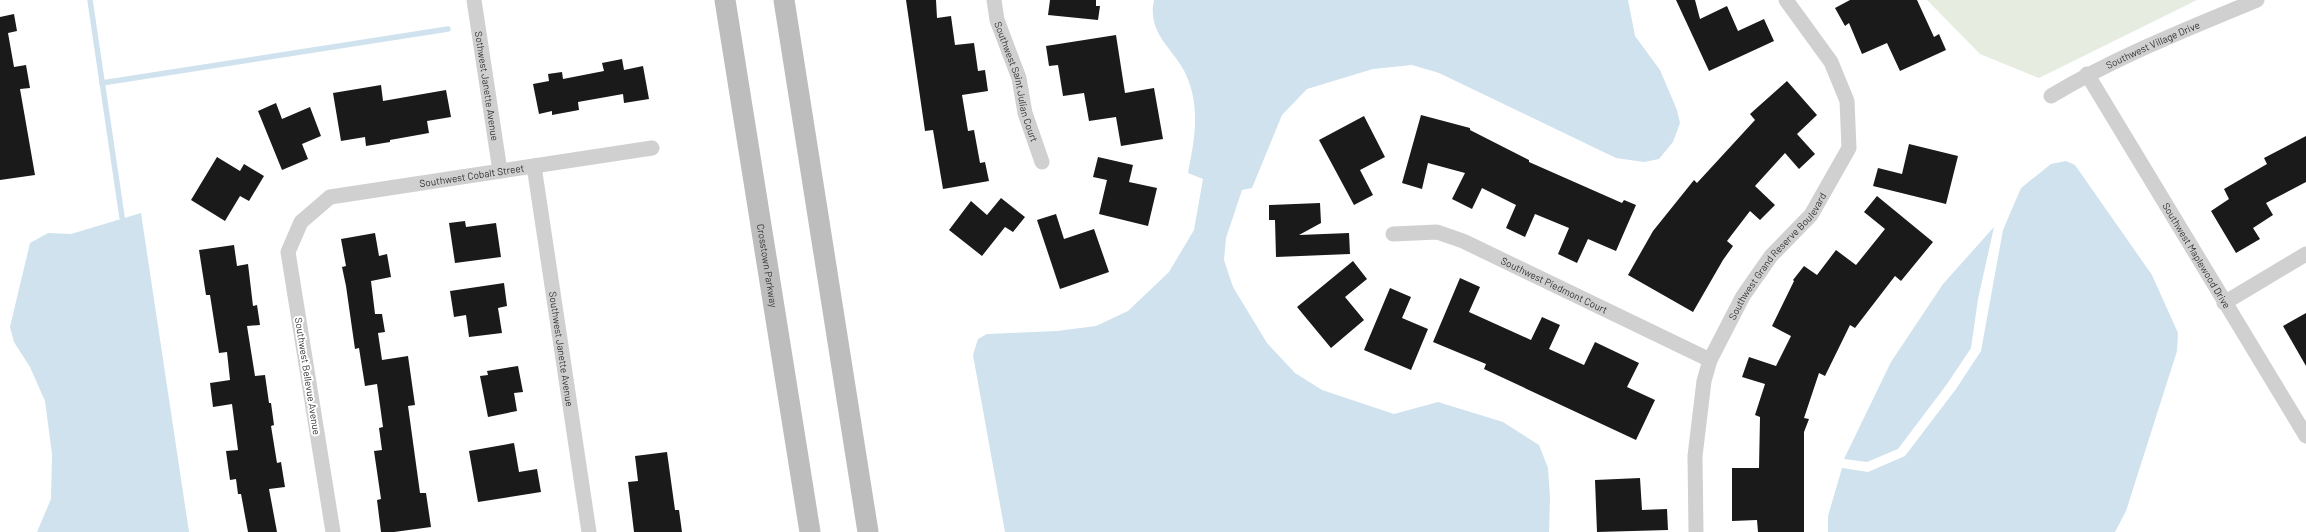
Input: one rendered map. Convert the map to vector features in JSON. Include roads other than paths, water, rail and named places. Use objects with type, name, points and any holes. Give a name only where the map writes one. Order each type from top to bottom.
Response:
[{"type":"main road","name":"Crosstown Parkway","points":[[725,0],[810,532]]},
{"type":"main road","points":[[784,0],[868,532]]},
{"type":"street","name":"Sothwest Janette Avenue","points":[[474,0],[500,171]]},
{"type":"street","name":"Southwest Saint Julian Court","points":[[994,0],[997,20],[1019,78],[1025,113],[1042,162]]},
{"type":"street","name":"Southwest Grand Reserve Boulevard","points":[[1696,532],[1695,456],[1704,382],[1710,360],[1743,296],[1771,256],[1811,215],[1849,148],[1847,101],[1831,62],[1786,0]]},
{"type":"street","name":"Southwest Village Drive","points":[[2051,96],[2087,74],[2156,42],[2257,0]]},
{"type":"street","name":"Southwest Maplewood Drive","points":[[2087,74],[2224,303],[2306,436]]},
{"type":"street","name":"Southwest Cobalt Street","points":[[301,222],[330,196],[652,148]]},
{"type":"street","name":"Southwest Janette Avenue","points":[[534,166],[589,532]]},
{"type":"street","name":"Southwest Bellevue Avenue","points":[[301,222],[288,252],[333,532]]},
{"type":"street","name":"Southwest Piedmont Court","points":[[1393,234],[1437,232],[1463,241],[1710,360]]},
{"type":"street","points":[[2224,303],[2306,254]]},
{"type":"water","points":[[1154,0],[1628,0],[1635,36],[1660,70],[1677,110],[1680,123],[1673,142],[1659,159],[1644,162],[1616,158],[1439,73],[1412,65],[1373,69],[1307,89],[1282,115],[1252,188],[1242,190],[1226,238],[1224,260],[1233,287],[1267,343],[1295,373],[1322,390],[1394,414],[1438,402],[1503,422],[1539,445],[1548,468],[1550,497],[1549,532],[1005,532],[973,355],[978,339],[987,334],[1057,331],[1096,326],[1128,311],[1169,272],[1194,230],[1203,179],[1188,173],[1195,128],[1194,105],[1189,82],[1184,71],[1159,34],[1155,24],[1153,13]]},
{"type":"water","points":[[2066,161],[2075,165],[2152,275],[2178,333],[2177,351],[2126,511],[2115,532],[1828,532],[1828,516],[1842,468],[1868,472],[1905,456],[1956,389],[1981,351],[2003,230],[2021,188],[2051,164]]},
{"type":"water","points":[[141,213],[189,532],[37,532],[51,499],[52,454],[45,401],[30,367],[14,342],[10,327],[30,243],[48,233],[71,234]]},
{"type":"water","points":[[1994,227],[1978,299],[1971,348],[1947,384],[1898,449],[1867,462],[1844,459],[1891,362],[1943,284]]},
{"type":"waterway","points":[[90,0],[122,217]]},
{"type":"waterway","points":[[102,83],[448,29]]}]
